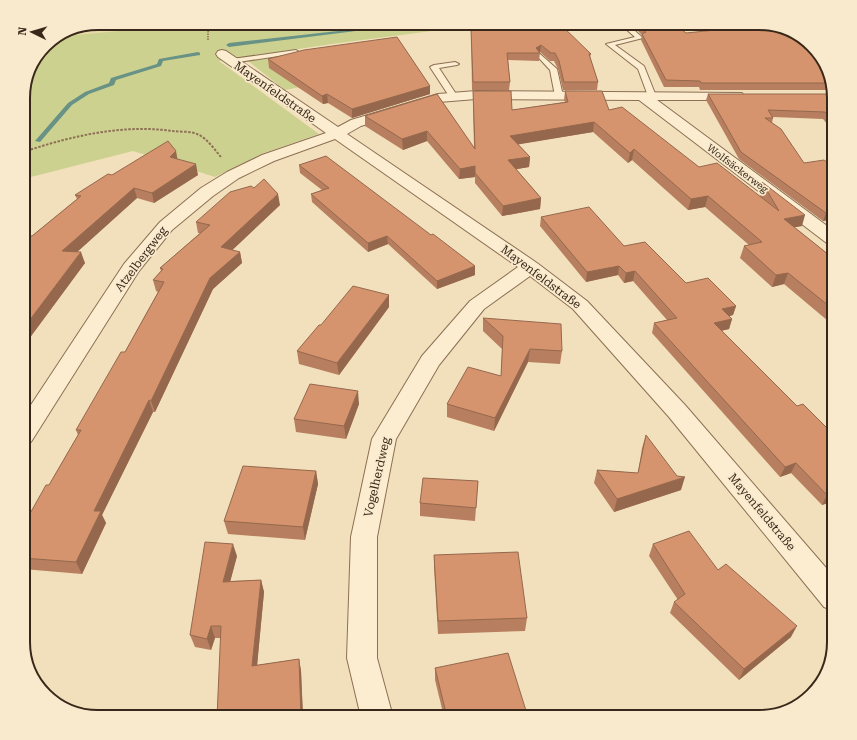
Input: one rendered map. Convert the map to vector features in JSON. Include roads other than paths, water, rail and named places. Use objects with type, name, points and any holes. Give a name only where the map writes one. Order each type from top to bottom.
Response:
[{"type":"street","name":"Mayenfeldstraße","points":[[227,58],[530,267],[580,305],[677,411],[827,590]]},
{"type":"street","name":"Atzelbergweg","points":[[30,425],[131,268],[166,226],[207,192],[233,175],[268,158],[336,134],[362,121],[438,98],[476,95],[747,96]]},
{"type":"street","name":"Wolfsäckerweg","points":[[648,96],[827,235]]},
{"type":"street","name":"Vogelherdweg","points":[[375,710],[362,658],[364,537],[384,439],[430,361],[477,305],[530,267]]},
{"type":"lane","points":[[630,30],[640,38],[609,44],[641,68],[648,96]]},
{"type":"lane","points":[[227,58],[296,52]]},
{"type":"lane","points":[[540,56],[553,69],[559,96]]},
{"type":"lane","points":[[454,96],[434,67],[455,64]]},
{"type":"waterway","points":[[229,45],[356,30]]},
{"type":"waterway","points":[[38,141],[70,104],[87,93],[112,84],[113,79],[159,65],[161,60],[198,54]]}]
